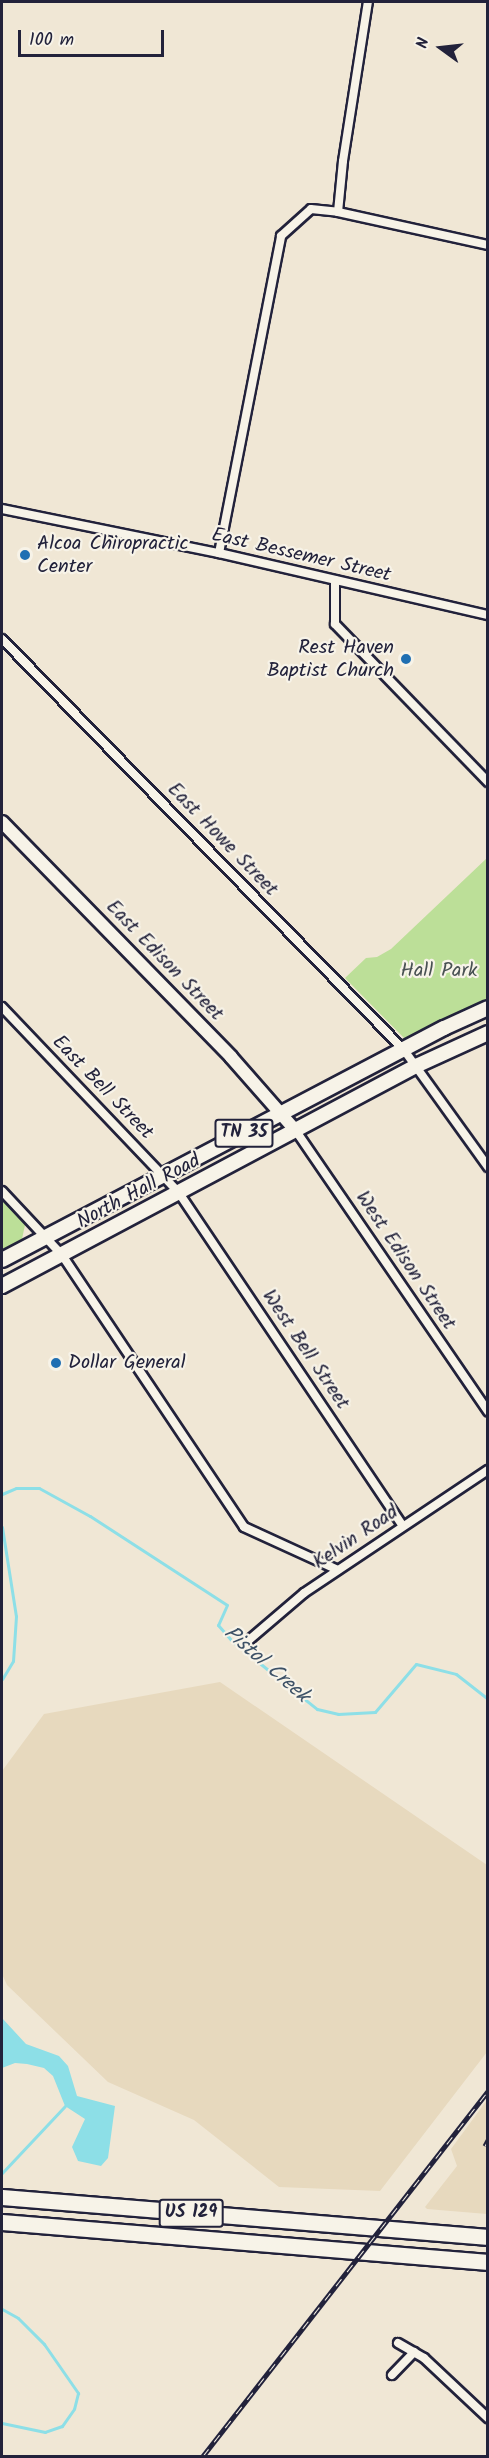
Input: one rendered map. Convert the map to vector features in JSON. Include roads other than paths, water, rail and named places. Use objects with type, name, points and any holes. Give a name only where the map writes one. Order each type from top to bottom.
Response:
[{"type":"highway","name":"US 129","points":[[2,2197],[488,2237]]},
{"type":"highway","name":"US 129","points":[[2,2222],[488,2262]]},
{"type":"main road","name":"North Hall Road","points":[[2,1260],[488,1008]]},
{"type":"main road","name":"North Hall Road","points":[[2,1286],[416,1066],[488,1033]]},
{"type":"street","points":[[338,212],[343,161],[368,2]]},
{"type":"street","points":[[219,553],[281,236],[311,209],[338,212],[488,245]]},
{"type":"street","name":"East Bessemer Street","points":[[2,509],[219,553],[488,615]]},
{"type":"street","points":[[335,580],[335,624],[488,782]]},
{"type":"street","name":"East Howe Street","points":[[2,639],[404,1050],[488,1167]]},
{"type":"street","name":"East Edison Street","points":[[2,822],[282,1113],[296,1131]]},
{"type":"street","name":"East Bell Street","points":[[2,1007],[179,1193]]},
{"type":"street","name":"West Edison Street","points":[[296,1131],[488,1411]]},
{"type":"street","points":[[2,1191],[62,1255],[244,1527],[338,1570]]},
{"type":"street","name":"West Bell Street","points":[[179,1193],[403,1526]]},
{"type":"street","name":"Kelvin Road","points":[[249,1640],[304,1593],[488,1470]]},
{"type":"street","points":[[399,2343],[424,2358],[488,2418]]},
{"type":"street","points":[[392,2375],[414,2352]]},
{"type":"water","points":[[2,2018],[26,2044],[59,2056],[68,2066],[77,2096],[115,2106],[108,2158],[101,2166],[78,2161],[72,2147],[85,2119],[65,2106],[53,2076],[44,2068],[27,2064],[15,2063],[2,2068]]},
{"type":"waterway","name":"Pistol Creek","points":[[2,1494],[16,1488],[39,1488],[90,1516],[227,1605],[218,1625],[232,1641],[317,1709],[338,1714],[375,1712],[416,1664],[456,1674],[488,1699]]},
{"type":"waterway","points":[[2,1527],[16,1616],[13,1661],[2,1679]]},
{"type":"waterway","points":[[2,2173],[65,2106]]},
{"type":"waterway","points":[[2,2309],[18,2318],[44,2344],[78,2393],[74,2409],[62,2426],[45,2432],[2,2423]]},
{"type":"railway","points":[[203,2456],[488,2091]]},
{"type":"railway","points":[[485,2146],[488,2140]]},
{"type":"place","name":"Alcoa Chiropractic Center","points":[[25,555]]},
{"type":"place","name":"Rest Haven Baptist Church","points":[[406,659]]},
{"type":"place","name":"Dollar General","points":[[56,1363]]},
{"type":"park label","name":"Hall Park","points":[[439,971]]}]
